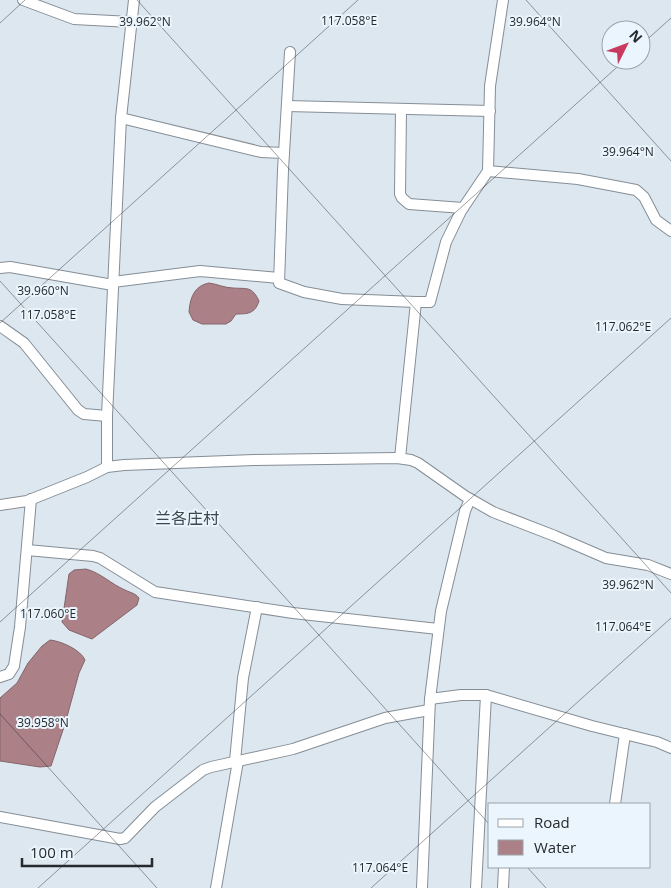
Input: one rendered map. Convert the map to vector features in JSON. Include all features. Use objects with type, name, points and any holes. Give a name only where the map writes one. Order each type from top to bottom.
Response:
[{"type":"street","points":[[23,0],[74,19],[132,22]]},
{"type":"street","points":[[107,467],[107,416],[121,118],[134,0]]},
{"type":"street","points":[[290,52],[279,283],[304,292],[342,299],[430,302],[446,242],[463,208],[488,171],[492,67],[503,0]]},
{"type":"street","points":[[287,106],[490,111]]},
{"type":"street","points":[[401,109],[400,194],[402,198],[409,204],[463,208]]},
{"type":"street","points":[[121,118],[261,152],[284,153]]},
{"type":"street","points":[[488,171],[578,179],[636,190],[644,197],[656,220],[671,231]]},
{"type":"street","points":[[0,268],[10,267],[113,283],[200,271],[279,278]]},
{"type":"street","points":[[400,458],[416,302]]},
{"type":"street","points":[[0,326],[24,343],[78,410],[84,414],[107,416]]},
{"type":"street","points":[[0,505],[31,499],[107,467],[124,465],[254,460],[400,458],[418,463],[470,499],[493,512],[606,558],[648,565],[671,574]]},
{"type":"street","points":[[0,677],[8,674],[14,666],[20,626],[31,499]]},
{"type":"street","points":[[422,888],[429,704],[438,629],[465,511],[470,499]]},
{"type":"street","points":[[26,550],[100,558],[155,592],[294,613],[438,629]]},
{"type":"street","points":[[216,888],[237,761],[243,678],[257,607]]},
{"type":"street","points":[[0,817],[120,839],[125,838],[155,807],[204,770],[293,749],[461,695],[486,695],[657,742],[671,748]]},
{"type":"street","points":[[476,888],[486,695]]},
{"type":"street","points":[[615,803],[625,734]]},
{"type":"street","points":[[503,888],[504,868]]},
{"type":"water","points":[[209,283],[249,289],[259,301],[253,311],[236,314],[226,324],[202,324],[193,320],[189,312],[190,302],[196,290]]},
{"type":"water","points":[[86,569],[139,598],[137,605],[92,639],[69,630],[62,622],[69,574],[74,570]]},
{"type":"water","points":[[50,640],[70,647],[83,656],[85,660],[79,673],[51,766],[40,767],[0,761],[0,698],[17,683],[28,663],[42,646]]},
{"type":"district","name":"兰各庄村","points":[[187,518]]}]
